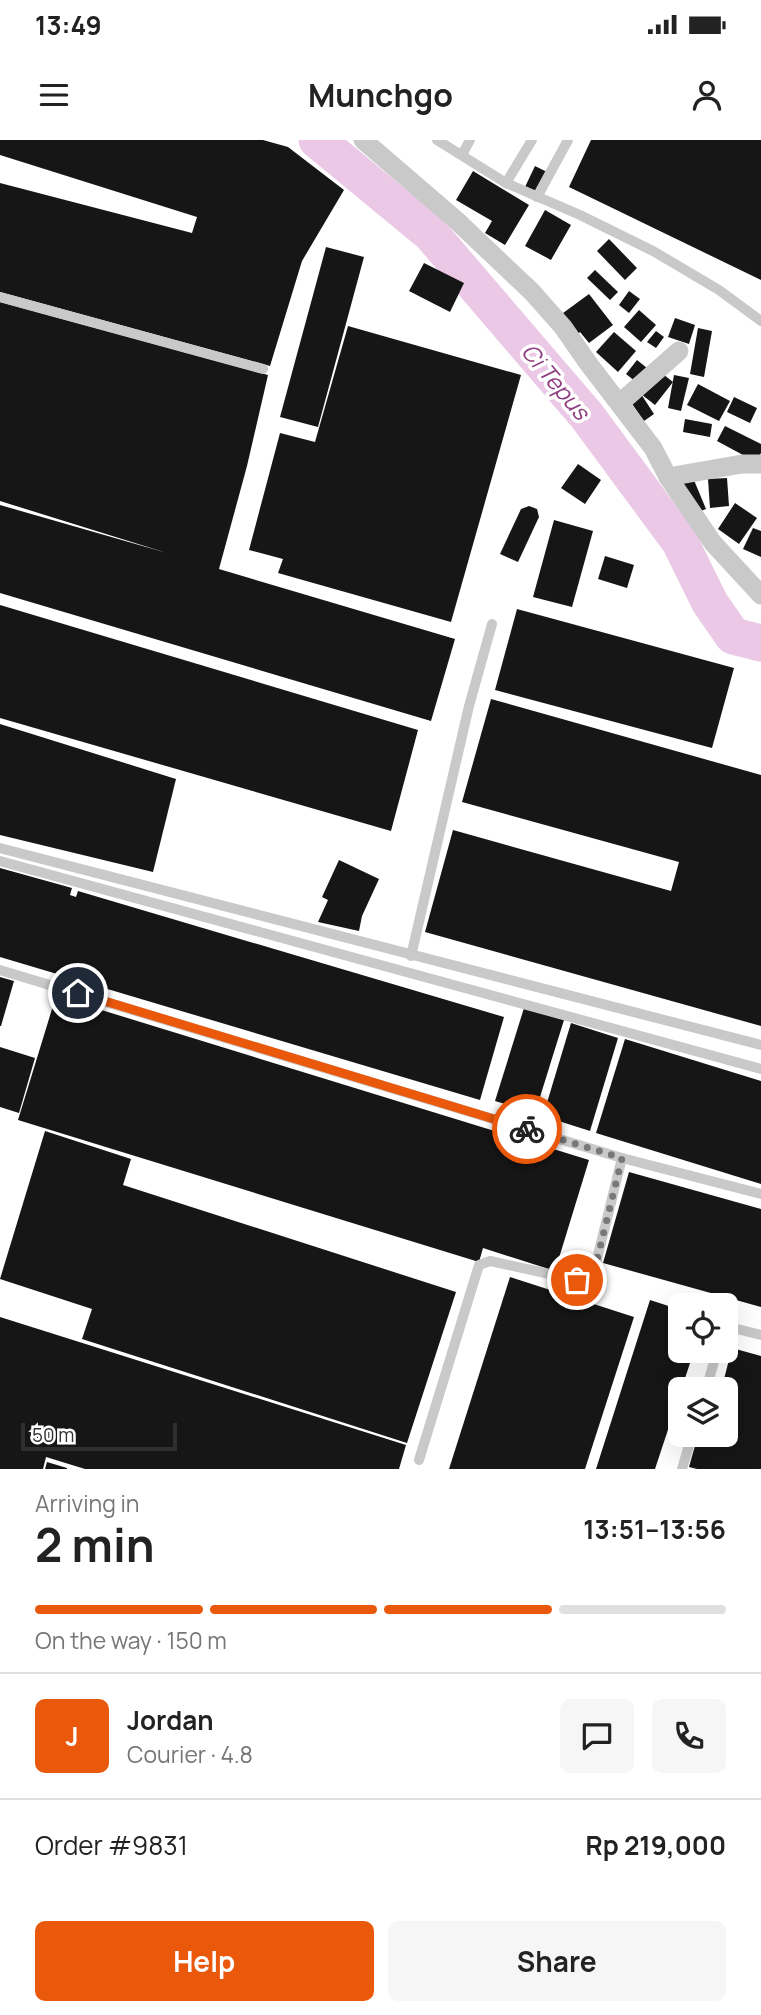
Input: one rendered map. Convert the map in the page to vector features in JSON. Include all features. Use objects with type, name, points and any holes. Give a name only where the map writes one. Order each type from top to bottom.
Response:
[{"type":"street","points":[[363,140],[456,220],[532,292],[563,327],[653,448],[668,477],[713,543],[761,595]]},
{"type":"street","points":[[620,403],[679,351]]},
{"type":"street","points":[[668,477],[741,464],[761,464]]},
{"type":"lane","points":[[438,140],[506,183],[653,251],[719,290],[761,321]]},
{"type":"lane","points":[[462,155],[470,140]]},
{"type":"lane","points":[[506,183],[532,140]]},
{"type":"lane","points":[[537,197],[568,140]]},
{"type":"lane","points":[[0,297],[263,369]]},
{"type":"lane","points":[[411,956],[469,706],[492,624]]},
{"type":"lane","points":[[0,848],[761,1045]]},
{"type":"lane","points":[[0,861],[761,1069]]},
{"type":"lane","points":[[0,970],[622,1158],[761,1194]]},
{"type":"lane","points":[[419,1460],[479,1265],[490,1261],[577,1280],[588,1276],[596,1264],[622,1158]]},
{"type":"lane","points":[[738,1329],[761,1335]]},
{"type":"lane","points":[[682,1469],[688,1447]]},
{"type":"building","points":[[0,140],[263,140],[288,147],[344,190],[302,261],[270,366],[0,292],[0,183],[192,233],[197,217],[0,155]]},
{"type":"building","points":[[591,140],[761,140],[761,280],[569,187]]},
{"type":"building","points":[[535,166],[547,172],[537,193],[525,187]]},
{"type":"building","points":[[473,171],[529,205],[505,245],[485,233],[492,221],[456,200]]},
{"type":"building","points":[[545,210],[571,225],[551,260],[525,246]]},
{"type":"building","points":[[609,239],[637,268],[625,280],[597,251]]},
{"type":"building","points":[[326,247],[364,257],[318,427],[280,417]]},
{"type":"building","points":[[424,263],[464,283],[450,312],[409,291]]},
{"type":"building","points":[[595,270],[618,292],[610,300],[587,278]]},
{"type":"building","points":[[629,291],[640,299],[629,313],[619,305]]},
{"type":"building","points":[[589,294],[613,325],[589,343],[580,332],[575,337],[559,316]]},
{"type":"building","points":[[0,302],[268,375],[219,569],[455,639],[431,721],[0,593],[0,505],[167,553],[0,501]]},
{"type":"building","points":[[639,310],[656,325],[641,342],[624,327]]},
{"type":"building","points":[[675,318],[695,325],[689,344],[668,337]]},
{"type":"building","points":[[348,326],[521,375],[451,622],[278,573],[283,559],[249,550],[280,433],[315,442]]},
{"type":"building","points":[[698,328],[712,331],[704,377],[690,374]]},
{"type":"building","points":[[656,331],[664,337],[656,348],[647,342]]},
{"type":"building","points":[[614,332],[636,351],[618,372],[596,352]]},
{"type":"building","points":[[637,360],[647,368],[636,382],[626,374]]},
{"type":"building","points":[[659,371],[673,382],[655,405],[641,394]]},
{"type":"building","points":[[674,375],[689,378],[681,411],[668,408]]},
{"type":"building","points":[[698,384],[730,401],[719,421],[687,405]]},
{"type":"building","points":[[641,394],[654,414],[644,421],[630,401]]},
{"type":"building","points":[[734,397],[757,408],[750,423],[727,412]]},
{"type":"building","points":[[685,419],[712,424],[710,437],[683,432]]},
{"type":"building","points":[[725,426],[761,444],[761,453],[756,462],[717,441]]},
{"type":"building","points":[[578,464],[601,480],[585,504],[561,488]]},
{"type":"building","points":[[691,473],[706,509],[696,513],[680,478]]},
{"type":"building","points":[[727,478],[729,506],[710,508],[708,479]]},
{"type":"building","points":[[735,503],[757,518],[739,544],[718,529]]},
{"type":"building","points":[[529,506],[537,509],[539,517],[518,562],[500,554],[521,509]]},
{"type":"building","points":[[554,520],[593,531],[572,607],[533,597]]},
{"type":"building","points":[[753,528],[761,531],[761,557],[743,549]]},
{"type":"building","points":[[605,556],[634,565],[627,588],[598,579]]},
{"type":"building","points":[[0,605],[418,730],[391,831],[0,718]]},
{"type":"building","points":[[517,609],[734,668],[712,748],[495,690]]},
{"type":"building","points":[[491,699],[761,775],[761,1026],[425,932],[453,830],[671,891],[679,862],[462,802]]},
{"type":"building","points":[[0,724],[176,779],[153,872],[0,835]]},
{"type":"building","points":[[339,860],[379,879],[362,916],[359,931],[318,922],[328,900],[322,897]]},
{"type":"building","points":[[0,868],[72,888],[70,895],[76,897],[78,891],[504,1017],[480,1100],[0,957]]},
{"type":"building","points":[[0,977],[14,981],[1,1026],[0,1026]]},
{"type":"building","points":[[56,996],[589,1160],[555,1271],[483,1248],[479,1262],[18,1120]]},
{"type":"building","points":[[524,1008],[564,1020],[535,1113],[495,1101]]},
{"type":"building","points":[[571,1023],[618,1038],[590,1131],[543,1116]]},
{"type":"building","points":[[625,1039],[761,1081],[761,1184],[596,1133]]},
{"type":"building","points":[[0,1047],[35,1058],[19,1113],[0,1107]]},
{"type":"building","points":[[45,1131],[131,1159],[123,1185],[456,1292],[407,1443],[82,1339],[92,1309],[0,1279]]},
{"type":"building","points":[[629,1172],[761,1209],[761,1307],[738,1301],[738,1293],[711,1293],[603,1263]]},
{"type":"building","points":[[510,1277],[634,1317],[585,1469],[449,1469]]},
{"type":"building","points":[[650,1300],[668,1306],[668,1363],[690,1363],[685,1377],[668,1377],[668,1430],[655,1469],[596,1469]]},
{"type":"building","points":[[0,1317],[406,1445],[399,1469],[85,1469],[46,1457],[43,1469],[0,1469]]},
{"type":"building","points":[[738,1350],[761,1356],[761,1469],[689,1467],[695,1447],[738,1447],[738,1377],[725,1377],[728,1363],[738,1363]]},
{"type":"building","points":[[47,1462],[67,1468],[67,1469],[45,1469]]},
{"type":"waterway","name":"Ci Tepus","points":[[317,140],[431,234],[587,416],[680,542],[710,603],[733,636],[761,643]]},
{"type":"way so far","points":[[527,1129],[622,1158],[596,1264],[588,1276],[577,1280]]},
{"type":"route","points":[[78,993],[527,1129]]}]
